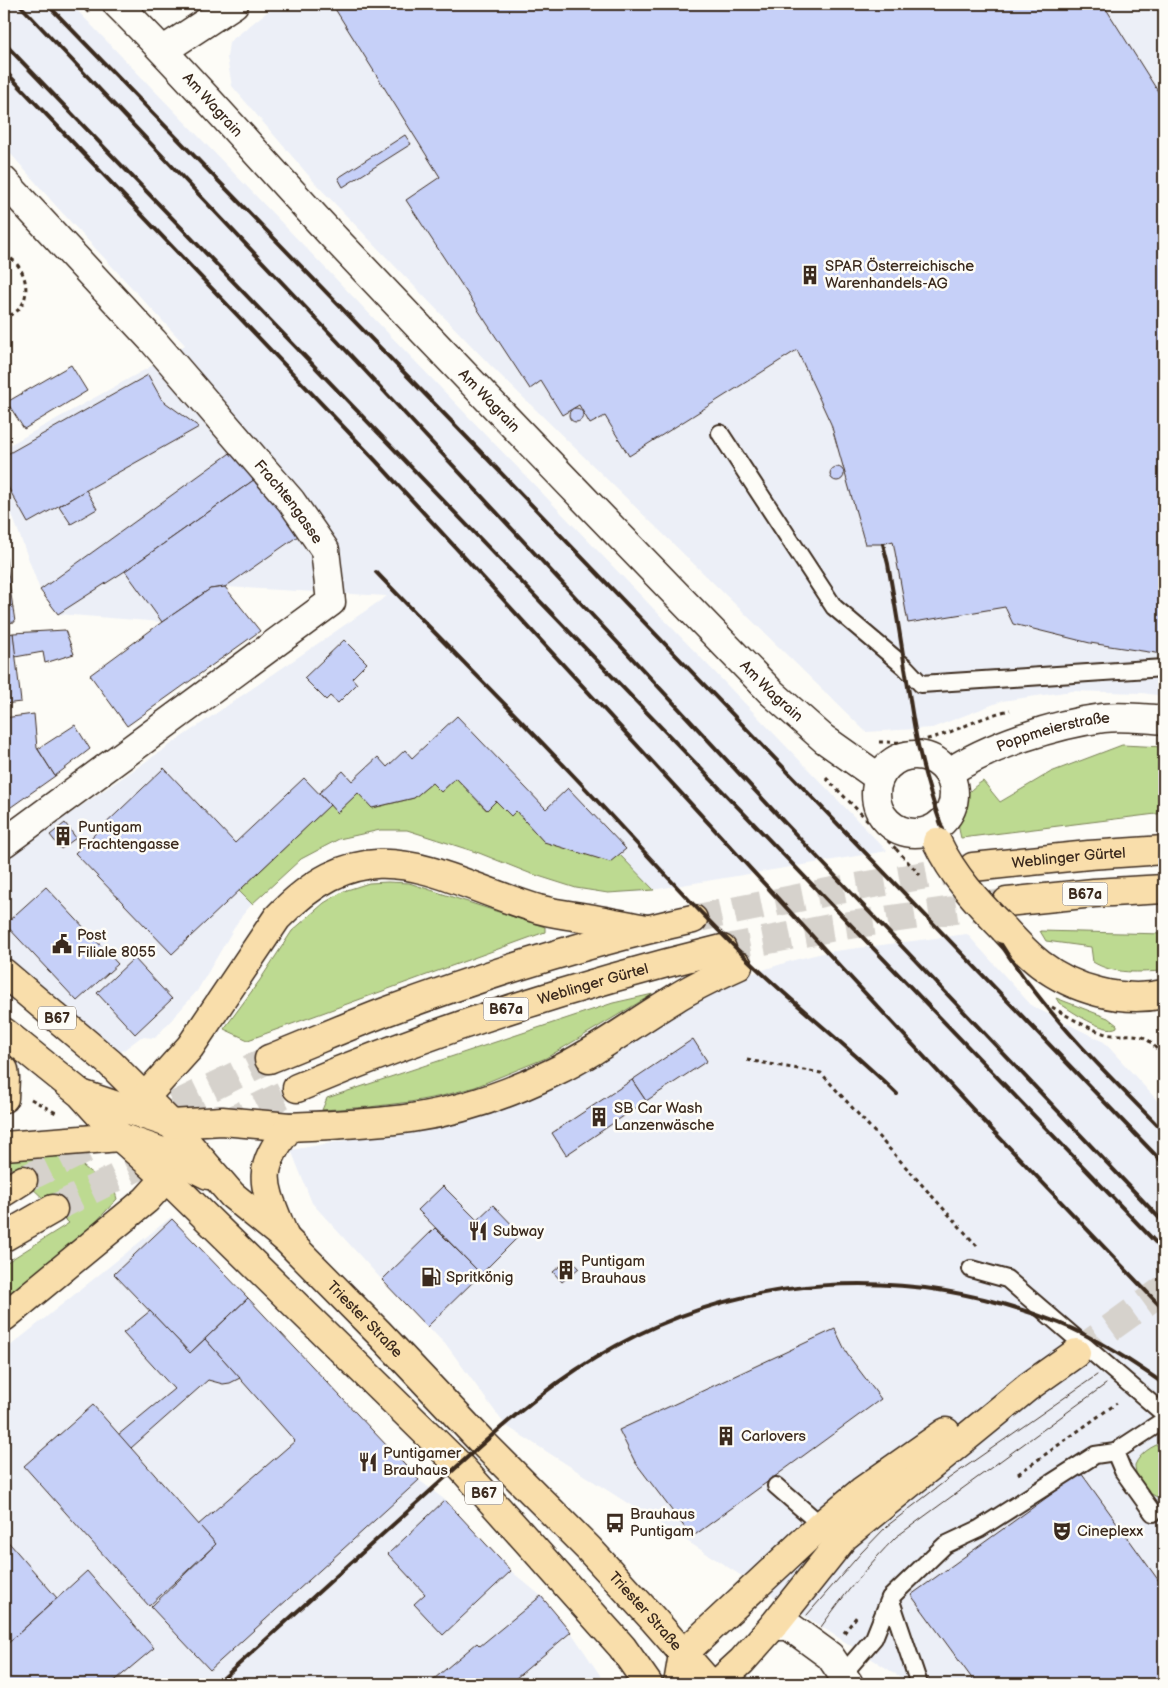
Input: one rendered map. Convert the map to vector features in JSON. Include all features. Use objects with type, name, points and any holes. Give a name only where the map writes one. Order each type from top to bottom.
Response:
[{"type":"main road","points":[[934,836],[947,862],[965,887],[1039,963],[1068,981],[1110,994],[1130,998],[1149,998],[1164,994]]},
{"type":"main road","name":"Weblinger Gürtel","points":[[973,867],[1089,855],[1164,850]]},
{"type":"main road","points":[[4,1317],[146,1200],[166,1178],[160,1152],[156,1113],[190,1047],[277,918],[314,885],[340,872],[367,864],[393,863],[419,867],[444,874],[539,909],[646,929]]},
{"type":"main road","name":"B67a","points":[[1007,902],[1085,894],[1164,889]]},
{"type":"main road","name":"B67a","points":[[269,1059],[384,1012],[524,964],[646,929],[693,919]]},
{"type":"main road","name":"Weblinger Gürtel","points":[[290,1126],[354,1124],[412,1118],[453,1110],[519,1088],[555,1072],[590,1052],[675,998],[730,958],[611,978],[477,1019],[348,1066],[297,1088]]},
{"type":"main road","name":"Triester Straße","points":[[4,973],[110,1063],[232,1195],[286,1239],[589,1550],[710,1684]]},
{"type":"main road","name":"B67","points":[[4,1032],[71,1102],[120,1137],[166,1178],[459,1465],[622,1646],[648,1684]]},
{"type":"main road","points":[[4,1070],[16,1097]]},
{"type":"main road","points":[[71,1102],[222,1121],[290,1126]]},
{"type":"main road","points":[[286,1239],[268,1194],[265,1179],[267,1161],[276,1143],[290,1126]]},
{"type":"main road","points":[[4,1146],[120,1137],[160,1152],[218,1180]]},
{"type":"main road","points":[[4,1237],[52,1209]]},
{"type":"main road","points":[[718,1684],[742,1661],[773,1626],[844,1537],[1028,1387],[1076,1353]]},
{"type":"main road","points":[[678,1684],[683,1654],[821,1525],[862,1491],[986,1405],[1028,1387]]},
{"type":"street","name":"Am Wagrain","points":[[117,4],[164,50],[269,168],[345,249],[772,694],[824,739],[879,778]]},
{"type":"street","points":[[164,50],[234,4]]},
{"type":"street","name":"Frachtengasse","points":[[4,181],[152,340],[292,501],[325,550],[331,602],[4,843]]},
{"type":"street","name":"Poppmeierstraße","points":[[948,773],[964,762],[994,749],[1032,735],[1070,725],[1104,718],[1164,720]]},
{"type":"street","points":[[911,754],[930,758],[936,761],[948,773],[953,786],[952,806],[946,819],[934,836],[906,832],[877,820],[876,788],[879,778],[891,763],[900,757],[911,754]]},
{"type":"street","points":[[773,1626],[789,1626],[830,1656],[846,1679]]},
{"type":"lane","points":[[720,433],[834,607],[905,667],[921,684],[1164,668]]},
{"type":"lane","points":[[971,1269],[1007,1279],[1164,1414]]},
{"type":"lane","points":[[846,1679],[874,1638],[890,1598],[945,1544],[980,1529],[1095,1455],[1115,1452],[1164,1420]]},
{"type":"lane","points":[[1115,1452],[1124,1471],[1153,1513]]},
{"type":"lane","points":[[776,1486],[821,1525]]},
{"type":"lane","points":[[890,1598],[919,1684]]},
{"type":"path","points":[[4,255],[11,257],[23,272],[26,291],[20,308],[4,319]]},
{"type":"path","points":[[876,742],[917,742],[998,713],[1016,709]]},
{"type":"path","points":[[747,1060],[820,1074],[1007,1279]]},
{"type":"path","points":[[16,1097],[57,1114],[71,1102]]},
{"type":"shaded area","points":[[4,4],[71,4],[887,851],[640,892],[608,893],[576,888],[529,873],[479,853],[407,830],[380,830],[339,839],[301,859],[252,904],[240,918],[197,991],[155,1038],[141,1037],[117,1055],[4,958],[4,859],[387,596],[225,587],[210,589],[162,622],[58,614],[40,590],[4,493],[4,448],[148,368],[185,345],[56,206],[4,146]]},
{"type":"shaded area","name":"SPAR Österreichische Warenhandels-AG","points":[[277,4],[1164,4],[1164,696],[1142,693],[1072,691],[1002,701],[932,728],[866,732],[490,365],[315,183],[232,86],[227,58],[229,42]]},
{"type":"shaded area","points":[[967,934],[1032,1006],[1104,1042],[1164,1108],[1164,1684],[909,1684],[505,1425],[448,1347],[382,1280],[312,1203],[291,1150],[353,1139],[422,1131],[479,1116],[747,975],[827,952]]},
{"type":"shaded area","points":[[171,1217],[419,1480],[445,1500],[511,1571],[541,1596],[571,1632],[606,1684],[4,1684],[4,1351]]},
{"type":"green space","points":[[1122,745],[1164,747],[1164,813],[961,838],[958,820],[961,805],[969,792],[983,781],[1000,802],[1051,772]]},
{"type":"green space","points":[[456,778],[486,810],[496,801],[511,816],[516,811],[544,842],[619,854],[654,890],[608,893],[576,888],[529,873],[479,853],[407,830],[380,830],[339,839],[301,859],[252,904],[239,891],[330,805],[337,813],[358,793],[373,808],[414,798],[432,783],[441,792]]},
{"type":"green space","points":[[369,883],[409,883],[545,927],[545,932],[248,1040],[224,1029],[260,980],[292,931],[324,903],[344,891]]},
{"type":"green space","points":[[1040,931],[1164,934],[1164,971],[1127,972],[1110,969],[1093,962],[1091,947],[1046,941]]},
{"type":"green space","points":[[653,994],[546,1058],[475,1087],[410,1102],[322,1110],[327,1098],[613,1003]]},
{"type":"green space","points":[[1056,998],[1108,1018],[1117,1027],[1112,1029],[1096,1025],[1059,1003]]},
{"type":"green space","points":[[68,1154],[115,1192],[117,1199],[94,1224],[57,1257],[4,1297],[4,1264],[69,1223],[9,1166],[4,1165],[4,1159]]},
{"type":"green space","points":[[1164,1442],[1164,1499],[1153,1495],[1144,1487],[1137,1476],[1135,1465],[1147,1450]]},
{"type":"building","name":"SPAR Österreichische Warenhandels-AG","points":[[332,4],[1103,4],[1164,101],[1164,652],[1162,654],[1090,643],[1013,624],[1005,607],[908,623],[893,541],[883,544],[865,544],[831,424],[797,350],[629,456],[605,416],[590,424],[579,405],[562,415],[541,381],[530,389],[406,200],[440,177]]},
{"type":"building","points":[[405,135],[411,144],[343,187],[338,178]]},
{"type":"building","points":[[71,365],[87,391],[24,429],[7,402]]},
{"type":"building","points":[[148,375],[162,400],[199,427],[28,523],[4,480],[4,456]]},
{"type":"building","points":[[576,408],[581,410],[583,415],[581,420],[576,422],[571,420],[569,415],[571,410]]},
{"type":"building","points":[[233,451],[258,477],[125,571],[58,614],[40,590]]},
{"type":"building","points":[[837,467],[842,469],[844,474],[842,479],[837,481],[832,479],[830,474],[832,469]]},
{"type":"building","points":[[258,477],[301,534],[225,587],[210,589],[162,622],[125,571]]},
{"type":"building","points":[[86,490],[97,509],[71,524],[59,506]]},
{"type":"building","points":[[4,546],[15,622],[4,623]]},
{"type":"building","points":[[225,587],[260,631],[127,726],[90,675],[210,589]]},
{"type":"building","points":[[65,630],[74,654],[45,663],[43,652],[15,657],[13,633]]},
{"type":"building","points":[[13,633],[21,702],[4,704],[4,635]]},
{"type":"building","points":[[344,640],[367,663],[352,678],[357,684],[338,703],[330,696],[326,700],[304,678]]},
{"type":"building","points":[[34,714],[37,748],[55,776],[4,812],[4,718]]},
{"type":"building","points":[[457,716],[546,809],[568,788],[626,849],[610,862],[544,842],[516,811],[511,816],[496,801],[487,810],[456,778],[441,792],[432,783],[414,798],[372,808],[358,793],[337,813],[319,793],[343,771],[352,781],[378,757],[387,767],[405,750],[412,758]]},
{"type":"building","points":[[75,725],[90,749],[55,776],[38,749]]},
{"type":"building","points":[[164,768],[235,843],[304,778],[330,805],[172,954],[75,853]]},
{"type":"building","name":"Puntigam Frachtengasse","points":[[65,823],[76,838],[61,849],[50,835]]},
{"type":"building","name":"Post Filiale 8055","points":[[46,887],[118,964],[77,1001],[5,924]]},
{"type":"building","points":[[134,958],[172,999],[135,1034],[97,993]]},
{"type":"building","points":[[693,1039],[707,1061],[646,1101],[632,1080]]},
{"type":"building","name":"SB Car Wash Lanzenwäsche","points":[[632,1080],[646,1101],[566,1155],[552,1133]]},
{"type":"building","name":"Subway","points":[[443,1186],[477,1220],[493,1205],[521,1234],[481,1274],[418,1210]]},
{"type":"building","points":[[172,1219],[248,1298],[190,1353],[114,1274]]},
{"type":"building","name":"Spritkönig","points":[[435,1228],[481,1274],[427,1327],[382,1280]]},
{"type":"building","name":"Puntigam Brauhaus","points":[[570,1258],[579,1268],[562,1282],[553,1272]]},
{"type":"building","points":[[248,1298],[419,1480],[210,1670],[151,1607],[216,1544],[198,1525],[295,1441],[205,1339]]},
{"type":"building","points":[[150,1311],[190,1353],[205,1339],[240,1378],[223,1384],[208,1380],[131,1448],[118,1435],[174,1389],[123,1333]]},
{"type":"building","name":"Carlovers","points":[[835,1329],[847,1354],[881,1399],[692,1537],[635,1462],[619,1430]]},
{"type":"building","points":[[93,1405],[216,1544],[149,1606],[24,1466]]},
{"type":"building","name":"Cineplexx","points":[[1081,1473],[1164,1588],[1164,1684],[976,1684],[911,1595]]},
{"type":"building","points":[[445,1500],[511,1571],[443,1635],[414,1604],[425,1594],[388,1554]]},
{"type":"building","points":[[4,1537],[57,1598],[4,1647]]},
{"type":"building","points":[[87,1571],[154,1648],[111,1684],[4,1684],[4,1647]]},
{"type":"building","points":[[541,1596],[571,1632],[509,1684],[428,1684],[477,1643],[480,1646]]},
{"type":"tunnel","points":[[693,919],[833,891],[973,867]]},
{"type":"tunnel","points":[[722,949],[830,928],[1002,903]]},
{"type":"tunnel","points":[[23,1180],[269,1059]]},
{"type":"tunnel","points":[[220,1126],[297,1088]]},
{"type":"tunnel","points":[[53,1209],[168,1152]]},
{"type":"tunnel","points":[[1076,1353],[1164,1289]]},
{"type":"tram line","points":[[807,1615],[887,1526],[948,1479],[1097,1375]]},
{"type":"tram line","points":[[821,1627],[857,1580],[896,1537],[1106,1384]]},
{"type":"railway","points":[[19,4],[357,362],[786,824],[1164,1223]]},
{"type":"railway","points":[[47,4],[453,423],[1164,1164]]},
{"type":"railway","points":[[4,43],[1164,1251]]},
{"type":"railway","points":[[4,70],[376,461],[980,1117],[1164,1310]]},
{"type":"railway","points":[[883,544],[920,754],[940,821],[967,885],[1002,946],[1043,1002],[1117,1085],[1164,1132]]},
{"type":"railway","points":[[376,572],[593,796],[725,937],[766,977],[897,1094]]},
{"type":"railway","points":[[217,1684],[467,1458],[550,1388],[595,1358],[649,1329],[706,1308],[764,1293],[822,1285],[882,1285],[942,1291],[1001,1303],[1059,1323],[1113,1350],[1164,1384]]},
{"type":"place","name":"SPAR Österreichische Warenhandels-AG","points":[[810,275]]},
{"type":"place","name":"Puntigam Frachtengasse","points":[[63,836]]},
{"type":"place","name":"Post Filiale 8055","points":[[62,944]]},
{"type":"place","name":"SB Car Wash Lanzenwäsche","points":[[599,1117]]},
{"type":"place","name":"Subway","points":[[478,1231]]},
{"type":"place","name":"Puntigam Brauhaus","points":[[566,1270]]},
{"type":"place","name":"Spritkönig","points":[[431,1277]]},
{"type":"place","name":"Carlovers","points":[[726,1436]]},
{"type":"place","name":"Puntigamer Brauhaus","points":[[368,1462]]},
{"type":"place","name":"Brauhaus Puntigam","points":[[615,1523]]},
{"type":"place","name":"Cineplexx","points":[[1062,1531]]}]
